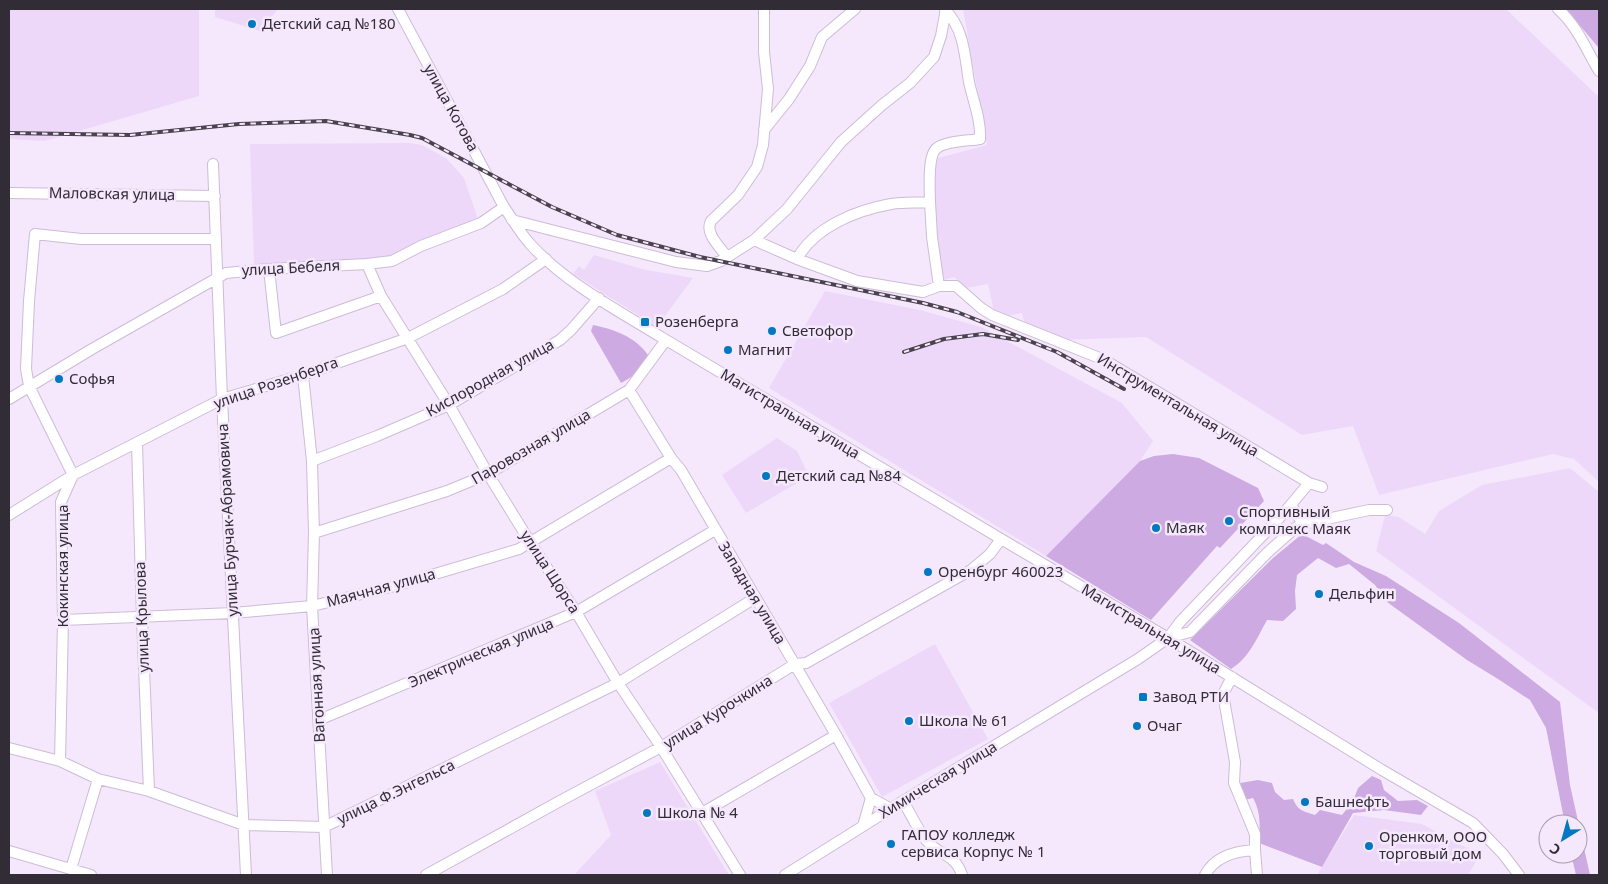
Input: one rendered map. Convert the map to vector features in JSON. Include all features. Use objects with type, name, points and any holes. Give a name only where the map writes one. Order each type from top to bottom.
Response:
[{"type":"street","name":"улица Котова","points":[[398,9],[504,207]]},
{"type":"street","points":[[728,257],[710,231],[709,225],[738,196],[757,167],[763,145],[768,89],[764,52],[764,9]]},
{"type":"street","points":[[764,130],[789,99],[810,66],[822,37],[855,9]]},
{"type":"street","points":[[939,286],[932,237],[930,161],[933,152],[943,145],[980,139],[976,106],[969,83],[967,62],[956,24],[946,9]]},
{"type":"street","points":[[512,220],[676,262],[708,266],[728,257],[754,240],[787,209],[841,142],[910,83],[934,57],[942,36],[946,9]]},
{"type":"street","points":[[1558,9],[1569,18],[1599,71]]},
{"type":"street","name":"улица Бурчак-Абрамовича","points":[[213,164],[222,399],[246,875]]},
{"type":"street","name":"Маловская улица","points":[[9,193],[215,196]]},
{"type":"street","points":[[797,259],[803,247],[817,235],[842,220],[873,208],[892,204],[930,202]]},
{"type":"street","name":"Магистральная улица","points":[[504,207],[520,232],[532,246],[582,287],[666,340],[1168,638],[1382,770],[1474,823],[1503,854],[1519,875]]},
{"type":"street","name":"улица Бебеля","points":[[9,399],[92,348],[226,273],[392,261],[420,246],[481,223],[504,207]]},
{"type":"street","points":[[73,475],[30,386],[26,369],[35,234],[81,239],[216,240]]},
{"type":"street","name":"Инструментальная улица","points":[[754,240],[797,259],[857,281],[924,292],[939,286],[956,286],[992,315],[1111,364],[1309,483],[1322,487]]},
{"type":"street","name":"улица Розенберга","points":[[9,515],[73,475],[222,399],[303,375],[408,338],[503,289],[546,259]]},
{"type":"street","name":"улица Щорса","points":[[366,264],[381,296],[449,404],[488,474],[740,875]]},
{"type":"street","points":[[269,269],[276,333],[381,296]]},
{"type":"street","name":"Кислородная улица","points":[[312,461],[376,436],[449,404],[560,340],[599,298]]},
{"type":"street","name":"Паровозная улица","points":[[314,534],[448,491],[488,474],[629,390],[666,340]]},
{"type":"street","name":"Вагонная улица","points":[[303,375],[312,461],[314,534],[312,606],[327,875]]},
{"type":"street","name":"Западная улица","points":[[629,390],[671,458],[681,470],[871,798]]},
{"type":"street","name":"улица Крылова","points":[[137,443],[149,791]]},
{"type":"street","name":"Маячная улица","points":[[63,620],[234,614],[312,606],[400,585],[519,549],[671,458]]},
{"type":"street","name":"Кокинская улица","points":[[60,761],[63,620],[62,502],[73,475]]},
{"type":"street","name":"Химическая улица","points":[[785,875],[903,801],[1138,659],[1168,638],[1180,622],[1291,505],[1309,483]]},
{"type":"street","points":[[1291,505],[1303,524]]},
{"type":"street","name":"Химическая улица","points":[[1168,638],[1190,632],[1267,553],[1295,528],[1303,524],[1369,510],[1387,510]]},
{"type":"street","name":"Электрическая улица","points":[[319,720],[576,612],[715,530]]},
{"type":"street","name":"улица Курочкина","points":[[426,875],[661,748],[794,664],[806,663],[971,570],[990,554],[1001,540]]},
{"type":"street","name":"улица Ф.Энгельса","points":[[9,748],[60,761],[98,779],[149,791],[244,826],[324,827],[618,683],[755,598]]},
{"type":"street","points":[[1232,677],[1223,694],[1235,762],[1234,783],[1255,834],[1257,875]]},
{"type":"street","points":[[702,814],[836,735]]},
{"type":"street","points":[[71,869],[98,779]]},
{"type":"street","points":[[863,826],[871,798],[891,809]]},
{"type":"street","points":[[903,801],[924,838],[934,849],[952,857],[962,875]]},
{"type":"street","points":[[1205,875],[1208,869],[1224,855],[1255,850]]},
{"type":"street","points":[[9,851],[89,875]]},
{"type":"shaded area","points":[[9,9],[199,9],[199,96],[45,141],[9,139]]},
{"type":"shaded area","name":"Детский сад №180","points":[[215,9],[278,9],[260,31],[215,17]]},
{"type":"shaded area","points":[[963,9],[1506,9],[1599,97],[1599,482],[1574,459],[1553,454],[1379,495],[1353,426],[1302,435],[1146,337],[1061,340],[1025,325],[1022,313],[1002,317],[994,312],[988,284],[966,288],[954,277],[944,280],[933,217],[934,159],[987,145]]},
{"type":"shaded area","points":[[1566,9],[1599,9],[1599,48],[1598,47]]},
{"type":"shaded area","points":[[410,143],[422,145],[446,158],[464,178],[478,219],[387,258],[254,265],[250,144]]},
{"type":"shaded area","points":[[594,255],[646,270],[693,278],[657,327],[573,274],[579,266],[584,270]]},
{"type":"shaded area","points":[[825,291],[920,310],[981,327],[1122,403],[1153,441],[1140,461],[1046,556],[769,388]]},
{"type":"shaded area","points":[[593,325],[624,335],[637,343],[648,355],[644,364],[634,375],[621,383],[591,331]]},
{"type":"shaded area","name":"Детский сад №84","points":[[777,438],[797,451],[809,476],[746,513],[722,475]]},
{"type":"shaded area","name":"Маяк","points":[[1173,454],[1199,458],[1258,488],[1264,501],[1220,548],[1217,546],[1151,620],[1046,556],[1140,461],[1154,456]]},
{"type":"shaded area","points":[[1570,468],[1599,492],[1599,713],[1376,551],[1385,515],[1399,517],[1425,534],[1439,511],[1482,485]]},
{"type":"shaded area","points":[[1302,534],[1323,545],[1326,543],[1354,562],[1386,576],[1459,623],[1560,702],[1570,785],[1576,814],[1563,814],[1546,728],[1530,700],[1467,660],[1387,602],[1375,585],[1349,564],[1336,568],[1318,558],[1297,575],[1295,591],[1296,609],[1283,621],[1267,620],[1248,653],[1231,669],[1190,640],[1273,558]]},
{"type":"shaded area","name":"Школа № 61","points":[[935,644],[988,739],[882,797],[829,703]]},
{"type":"shaded area","name":"Школа № 4","points":[[660,762],[729,875],[574,875],[611,835],[595,791]]},
{"type":"shaded area","points":[[1372,776],[1381,780],[1384,790],[1398,801],[1417,800],[1428,806],[1421,815],[1384,810],[1353,813],[1322,867],[1259,843],[1259,814],[1253,798],[1244,800],[1240,783],[1258,780],[1272,783],[1275,792],[1284,800],[1293,799],[1297,806],[1304,811],[1315,815],[1320,810],[1342,815],[1353,801],[1358,788]]},
{"type":"shaded area","points":[[1354,815],[1422,824],[1480,855],[1468,875],[1317,875]]},
{"type":"shaded area","points":[[1573,864],[1588,864],[1590,875],[1576,875]]},
{"type":"railway","points":[[9,133],[130,135],[239,124],[326,121],[410,135],[422,138],[552,207],[617,235],[700,257],[923,303],[957,312],[1057,352],[1124,389]]},
{"type":"railway","points":[[904,352],[944,339],[983,334],[1018,340]]},
{"type":"place","name":"Детский сад №180","points":[[252,24]]},
{"type":"place","name":"Розенберга","points":[[645,322]]},
{"type":"place","name":"Светофор","points":[[772,331]]},
{"type":"place","name":"Магнит","points":[[728,350]]},
{"type":"place","name":"Софья","points":[[59,379]]},
{"type":"place","name":"Детский сад №84","points":[[766,476]]},
{"type":"place","name":"Спортивный комплекс Маяк","points":[[1229,521]]},
{"type":"place","name":"Маяк","points":[[1156,528]]},
{"type":"place","name":"Оренбург 460023","points":[[928,572]]},
{"type":"place","name":"Дельфин","points":[[1319,594]]},
{"type":"place","name":"Завод РТИ","points":[[1143,697]]},
{"type":"place","name":"Школа № 61","points":[[909,721]]},
{"type":"place","name":"Очаг","points":[[1137,726]]},
{"type":"place","name":"Башнефть","points":[[1305,802]]},
{"type":"place","name":"Школа № 4","points":[[647,813]]},
{"type":"place","name":"ГАПОУ колледж сервиса Корпус № 1","points":[[891,844]]},
{"type":"place","name":"Оренком, ООО торговый дом","points":[[1369,846]]}]
